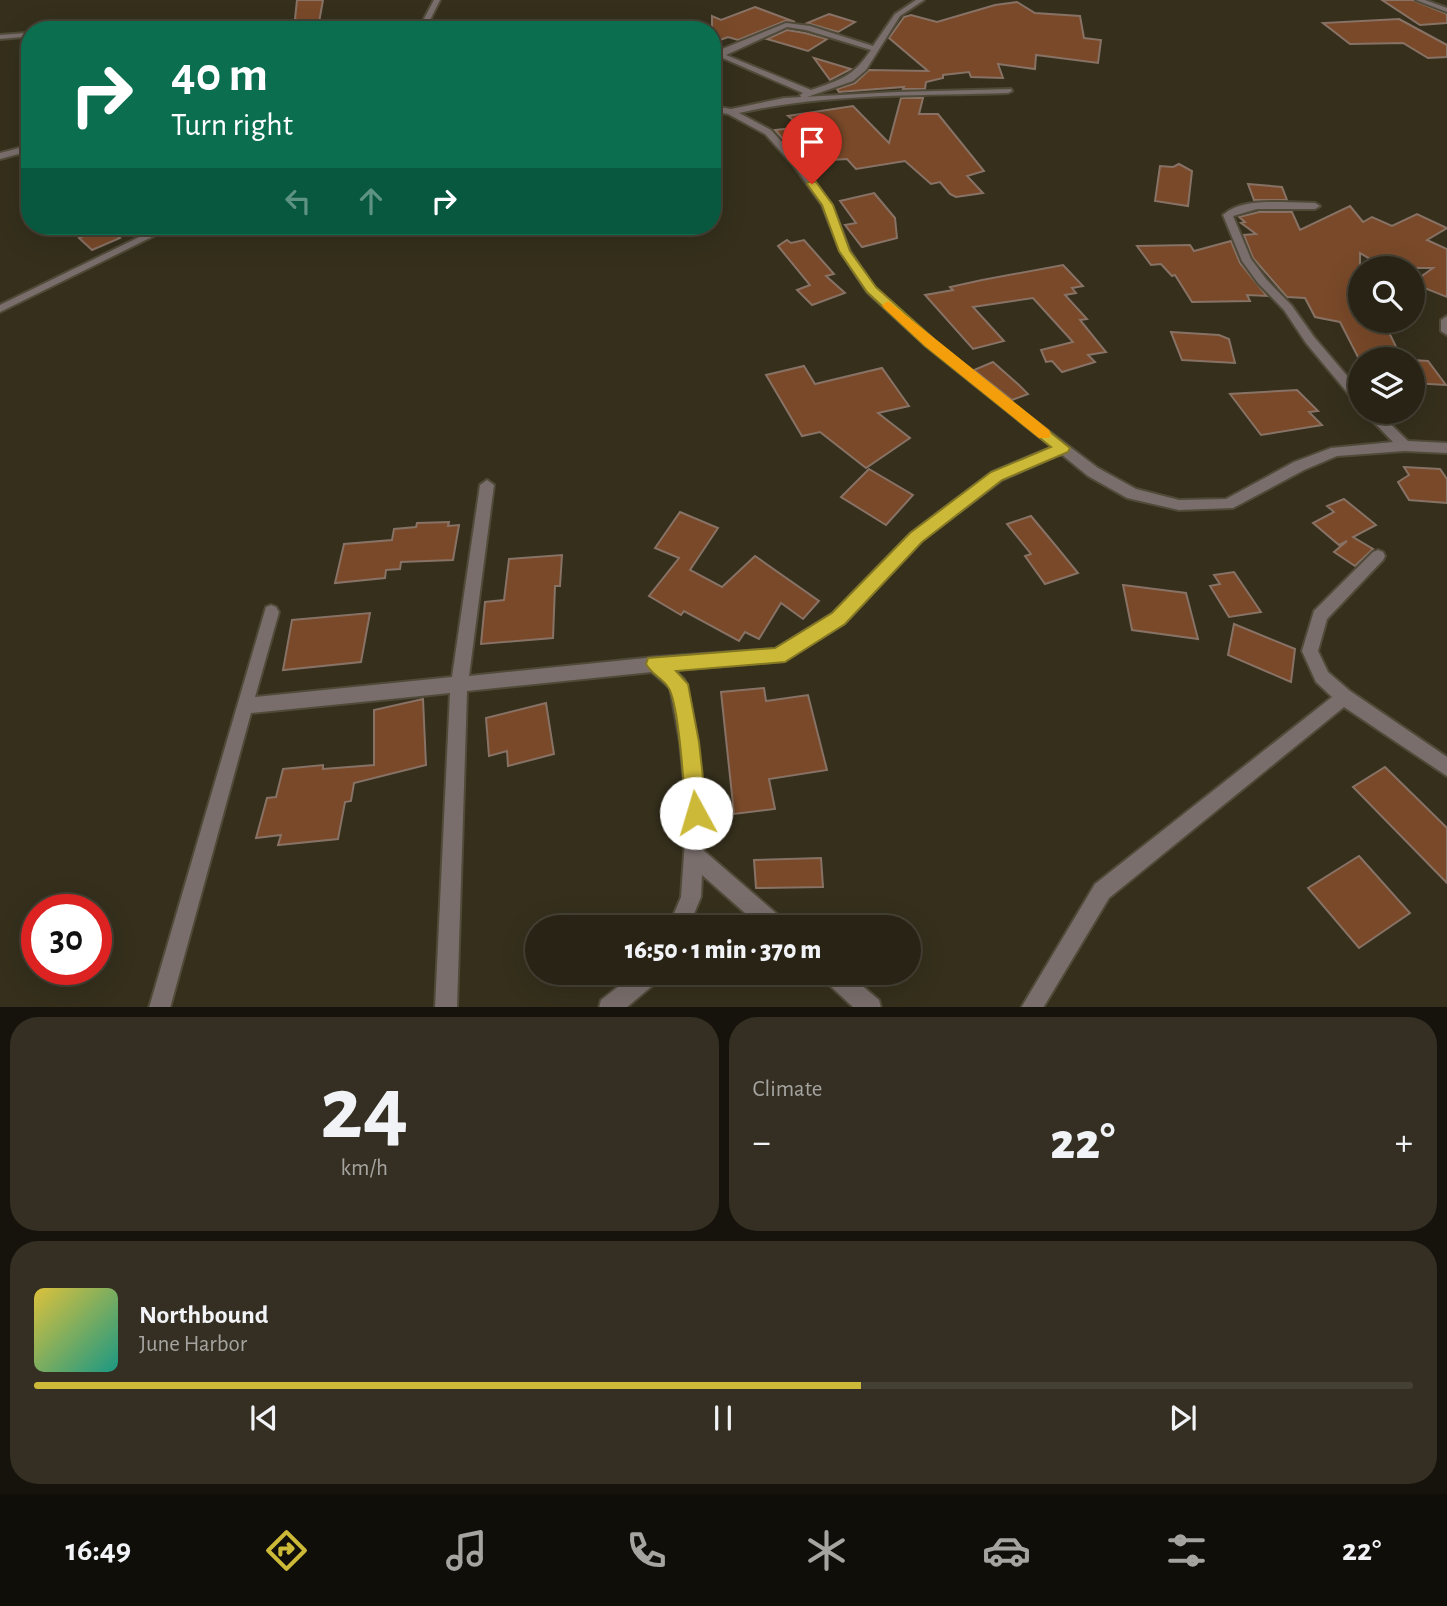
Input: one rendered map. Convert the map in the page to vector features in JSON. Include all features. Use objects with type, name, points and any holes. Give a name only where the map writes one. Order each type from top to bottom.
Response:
[{"type":"street","points":[[426,21],[436,0]]},
{"type":"street","points":[[731,112],[811,93],[849,79],[863,68],[897,15],[921,0]]},
{"type":"street","points":[[1419,0],[1447,10]]},
{"type":"street","points":[[811,93],[722,56],[725,51],[786,25],[807,28],[875,49]]},
{"type":"street","points":[[0,37],[21,35]]},
{"type":"street","points":[[776,102],[938,92],[1008,91]]},
{"type":"street","points":[[721,110],[731,112],[768,132],[797,164],[827,205],[845,251],[872,290],[930,343],[1062,448],[1093,472],[1132,494],[1179,505],[1228,504],[1299,466],[1336,451],[1405,446],[1447,448]]},
{"type":"street","points":[[0,156],[21,150]]},
{"type":"street","points":[[1315,206],[1249,207],[1233,210],[1228,215],[1246,259],[1348,385]]},
{"type":"street","points":[[0,309],[151,235]]},
{"type":"street","points":[[1447,320],[1447,331]]},
{"type":"street","points":[[1382,424],[1405,446]]},
{"type":"street","points":[[246,706],[458,685],[539,674],[778,656],[839,618],[916,537],[997,476],[1062,448]]},
{"type":"street","points":[[446,1007],[458,685],[487,485]]},
{"type":"street","points":[[1378,556],[1320,616],[1310,651],[1322,677],[1344,696],[1447,767]]},
{"type":"street","points":[[159,1007],[271,612]]},
{"type":"street","points":[[655,664],[678,684],[689,742],[696,813],[691,898],[684,915]]},
{"type":"street","points":[[1031,1007],[1102,891],[1344,696]]},
{"type":"street","points":[[694,855],[764,915]]},
{"type":"street","points":[[610,1007],[637,985]]},
{"type":"street","points":[[845,985],[872,1007]]},
{"type":"building","points":[[297,0],[323,0],[319,21],[295,19]]},
{"type":"building","points":[[1382,0],[1413,0],[1447,14],[1447,23],[1420,25]]},
{"type":"building","points":[[1017,2],[1035,13],[1080,16],[1084,38],[1101,40],[1098,63],[1036,55],[1035,69],[998,64],[1003,78],[971,77],[969,72],[943,75],[943,78],[926,82],[925,89],[903,89],[904,87],[839,92],[837,89],[855,83],[869,70],[928,71],[889,38],[904,17],[911,15],[937,22],[995,5]]},
{"type":"building","points":[[755,7],[795,22],[785,21],[738,40],[728,37],[721,40],[721,21],[712,21],[712,16],[721,20]]},
{"type":"building","points":[[829,14],[855,22],[838,32],[807,23]]},
{"type":"building","points":[[1399,19],[1447,45],[1447,57],[1428,58],[1403,43],[1350,44],[1323,23]]},
{"type":"building","points":[[787,30],[827,39],[808,51],[767,39]]},
{"type":"building","points":[[814,58],[851,69],[830,80]]},
{"type":"building","points":[[901,98],[923,98],[919,114],[938,114],[984,171],[967,176],[983,193],[956,197],[940,182],[931,184],[905,161],[856,169],[847,159],[831,160],[782,138],[775,130],[802,127],[788,116],[853,106],[889,143]]},
{"type":"building","points":[[1179,164],[1192,171],[1188,206],[1155,201],[1160,166],[1173,167]]},
{"type":"building","points":[[1248,184],[1282,187],[1287,200],[1254,200]]},
{"type":"building","points":[[874,193],[895,218],[897,238],[862,247],[845,225],[856,223],[840,201]]},
{"type":"building","points":[[1350,206],[1363,222],[1372,217],[1392,226],[1417,214],[1447,228],[1427,240],[1447,249],[1447,297],[1425,288],[1425,274],[1433,268],[1425,268],[1425,256],[1365,256],[1360,253],[1360,256],[1348,256],[1348,333],[1389,333],[1396,347],[1353,347],[1340,322],[1315,317],[1305,298],[1287,297],[1253,258],[1244,235],[1256,234],[1241,223],[1245,222],[1239,217],[1259,212],[1292,212],[1300,230]]},
{"type":"building","points":[[86,235],[116,235],[120,238],[92,250],[79,238]]},
{"type":"building","points":[[787,240],[791,243],[804,240],[834,274],[826,276],[845,293],[812,305],[797,290],[810,285],[778,246]]},
{"type":"building","points":[[1231,241],[1240,263],[1267,296],[1247,295],[1250,301],[1192,302],[1175,275],[1172,276],[1161,264],[1151,265],[1137,246],[1190,245],[1194,251]]},
{"type":"building","points":[[1063,265],[1083,286],[1072,288],[1076,293],[1065,295],[1087,319],[1080,320],[1106,352],[1088,355],[1095,362],[1062,372],[1052,361],[1046,362],[1041,350],[1073,342],[1033,298],[973,307],[1004,341],[973,349],[925,295],[953,290],[950,287],[982,280]]},
{"type":"building","points":[[1171,332],[1219,335],[1229,339],[1235,363],[1182,360]]},
{"type":"building","points":[[1425,361],[1428,361],[1446,385],[1425,384]]},
{"type":"building","points":[[993,362],[1028,394],[1012,400],[974,370]]},
{"type":"building","points":[[804,366],[815,384],[882,368],[909,406],[878,413],[910,438],[866,468],[820,432],[802,436],[766,375]]},
{"type":"building","points":[[1297,390],[1318,411],[1309,412],[1322,425],[1261,435],[1230,394]]},
{"type":"building","points":[[1404,467],[1440,469],[1447,479],[1447,503],[1409,500],[1398,482],[1409,475]]},
{"type":"building","points":[[869,469],[913,495],[886,525],[841,497]]},
{"type":"building","points":[[1344,499],[1376,525],[1353,537],[1373,549],[1355,566],[1334,552],[1347,541],[1339,545],[1313,523],[1334,512],[1327,506]]},
{"type":"building","points":[[680,512],[718,528],[690,570],[722,587],[755,556],[819,601],[803,619],[781,603],[759,639],[745,632],[739,641],[684,611],[681,615],[649,596],[679,558],[655,548]]},
{"type":"building","points":[[1031,516],[1078,573],[1045,584],[1025,556],[1031,554],[1007,524]]},
{"type":"building","points":[[449,522],[448,526],[459,525],[453,560],[401,562],[400,569],[386,570],[385,578],[335,583],[344,544],[392,540],[394,529],[416,527],[417,523]]},
{"type":"building","points":[[562,555],[560,586],[555,586],[553,638],[481,644],[485,602],[504,600],[509,559]]},
{"type":"building","points":[[1234,572],[1261,612],[1229,617],[1210,586],[1220,584],[1214,575]]},
{"type":"building","points":[[1123,585],[1186,593],[1198,639],[1132,630]]},
{"type":"building","points":[[370,613],[361,662],[283,670],[292,620]]},
{"type":"building","points":[[1234,624],[1295,649],[1291,682],[1228,655]]},
{"type":"building","points":[[764,688],[766,701],[808,695],[827,770],[769,779],[775,809],[734,814],[721,692]]},
{"type":"building","points":[[423,699],[426,765],[354,783],[351,801],[345,802],[338,839],[278,845],[281,835],[256,838],[267,798],[276,797],[283,769],[323,765],[323,769],[374,765],[374,710]]},
{"type":"building","points":[[546,703],[554,754],[508,766],[507,751],[489,756],[486,718]]},
{"type":"building","points":[[1385,767],[1447,828],[1447,883],[1353,787]]},
{"type":"building","points":[[1359,856],[1410,913],[1359,948],[1308,888]]},
{"type":"building","points":[[821,858],[823,887],[756,888],[754,860]]},
{"type":"slow traffic","points":[[888,305],[930,343],[1044,434]]},
{"type":"route","points":[[696,813],[689,742],[678,684],[655,664],[778,656],[839,618],[916,537],[997,476],[1062,448],[930,343],[872,290],[845,251],[827,205],[812,184]]}]
